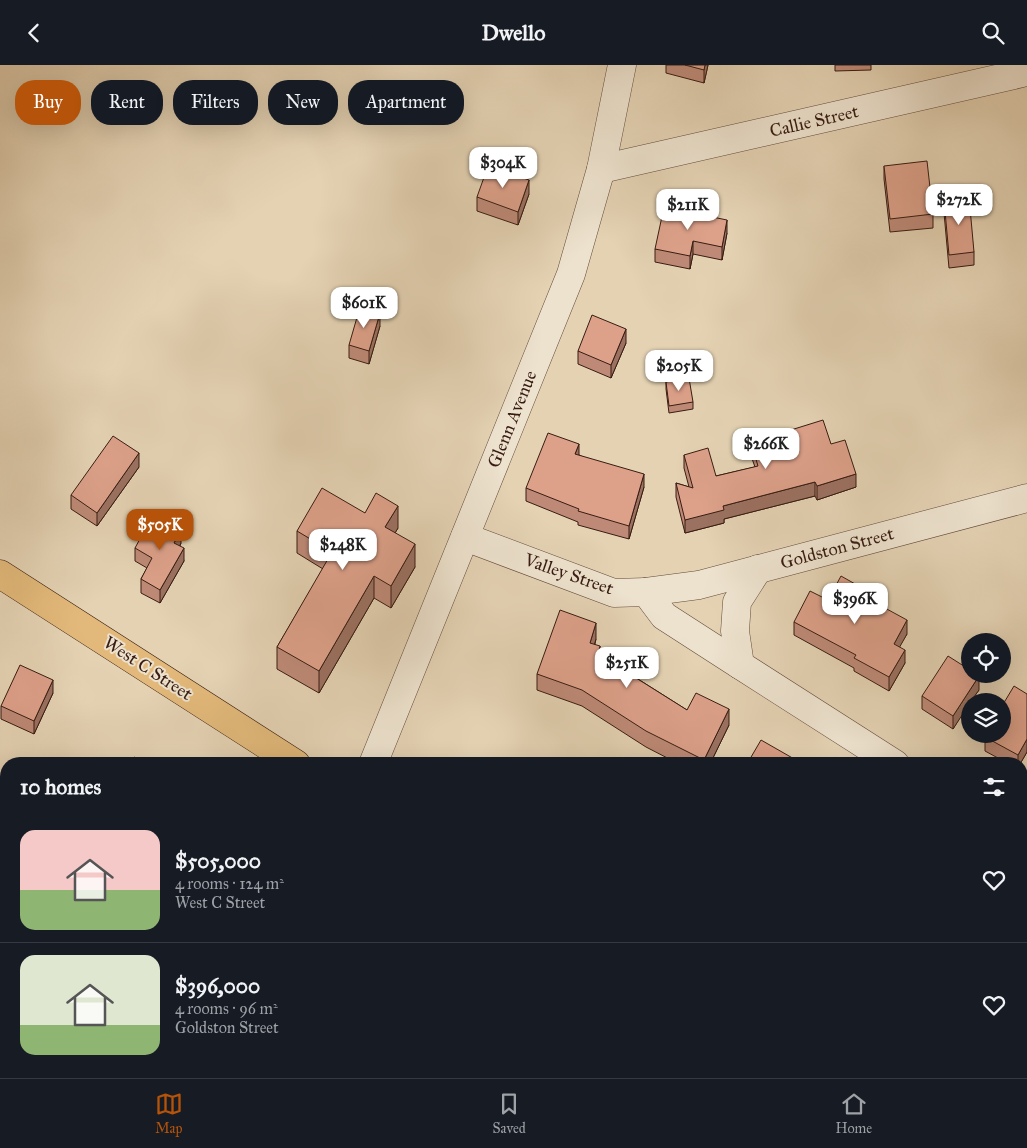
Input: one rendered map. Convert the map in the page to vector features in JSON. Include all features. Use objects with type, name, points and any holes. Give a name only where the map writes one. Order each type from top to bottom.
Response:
[{"type":"main road","name":"West C Street","points":[[0,574],[275,757]]},
{"type":"street","name":"Glenn Avenue","points":[[376,757],[571,274],[601,169],[622,65]]},
{"type":"street","name":"Callie Street","points":[[601,169],[1027,72]]},
{"type":"street","name":"Goldston Street","points":[[646,592],[700,585],[1027,498]]},
{"type":"street","name":"Valley Street","points":[[465,537],[614,593],[646,592]]},
{"type":"street","points":[[740,665],[736,631],[737,602],[758,569]]},
{"type":"street","points":[[646,592],[664,616],[884,757]]},
{"type":"building","points":[[685,65],[705,65],[704,70]]},
{"type":"building","points":[[927,161],[933,214],[890,219],[884,166]]},
{"type":"building","points":[[488,166],[529,180],[518,212],[477,197]]},
{"type":"building","points":[[969,197],[974,252],[949,255],[944,200]]},
{"type":"building","points":[[664,207],[727,220],[722,247],[693,241],[690,256],[655,249]]},
{"type":"building","points":[[360,307],[380,313],[369,351],[349,345]]},
{"type":"building","points":[[592,315],[626,329],[611,365],[578,351]]},
{"type":"building","points":[[689,378],[693,402],[669,406],[666,382]]},
{"type":"building","points":[[823,420],[831,444],[845,440],[856,474],[817,486],[815,482],[723,506],[724,510],[685,520],[676,483],[693,488],[684,455],[708,448],[716,476],[758,466],[750,439],[778,432],[778,434]]},
{"type":"building","points":[[548,433],[579,444],[575,454],[644,474],[629,526],[578,511],[579,509],[526,488]]},
{"type":"building","points":[[113,436],[139,453],[97,513],[71,495]]},
{"type":"building","points":[[322,488],[365,513],[376,493],[398,506],[385,527],[415,544],[391,586],[374,576],[319,671],[277,647],[332,552],[297,531]]},
{"type":"building","points":[[153,515],[181,530],[174,543],[184,548],[160,590],[141,579],[152,558],[135,548]]},
{"type":"building","points":[[841,576],[864,589],[861,595],[907,620],[894,644],[905,650],[889,677],[854,658],[856,655],[794,622],[810,591],[828,600]]},
{"type":"building","points":[[560,610],[596,623],[590,643],[600,646],[598,654],[687,710],[696,693],[729,709],[705,757],[698,757],[646,731],[582,690],[537,674]]},
{"type":"building","points":[[948,656],[961,664],[961,683],[974,683],[968,693],[961,693],[961,704],[953,716],[922,696]]},
{"type":"building","points":[[20,665],[53,680],[34,721],[1,706]]},
{"type":"building","points":[[1014,686],[1027,694],[1027,739],[1018,755],[996,743],[1011,743],[1010,693]]},
{"type":"building","points":[[761,740],[791,757],[751,757]]}]
